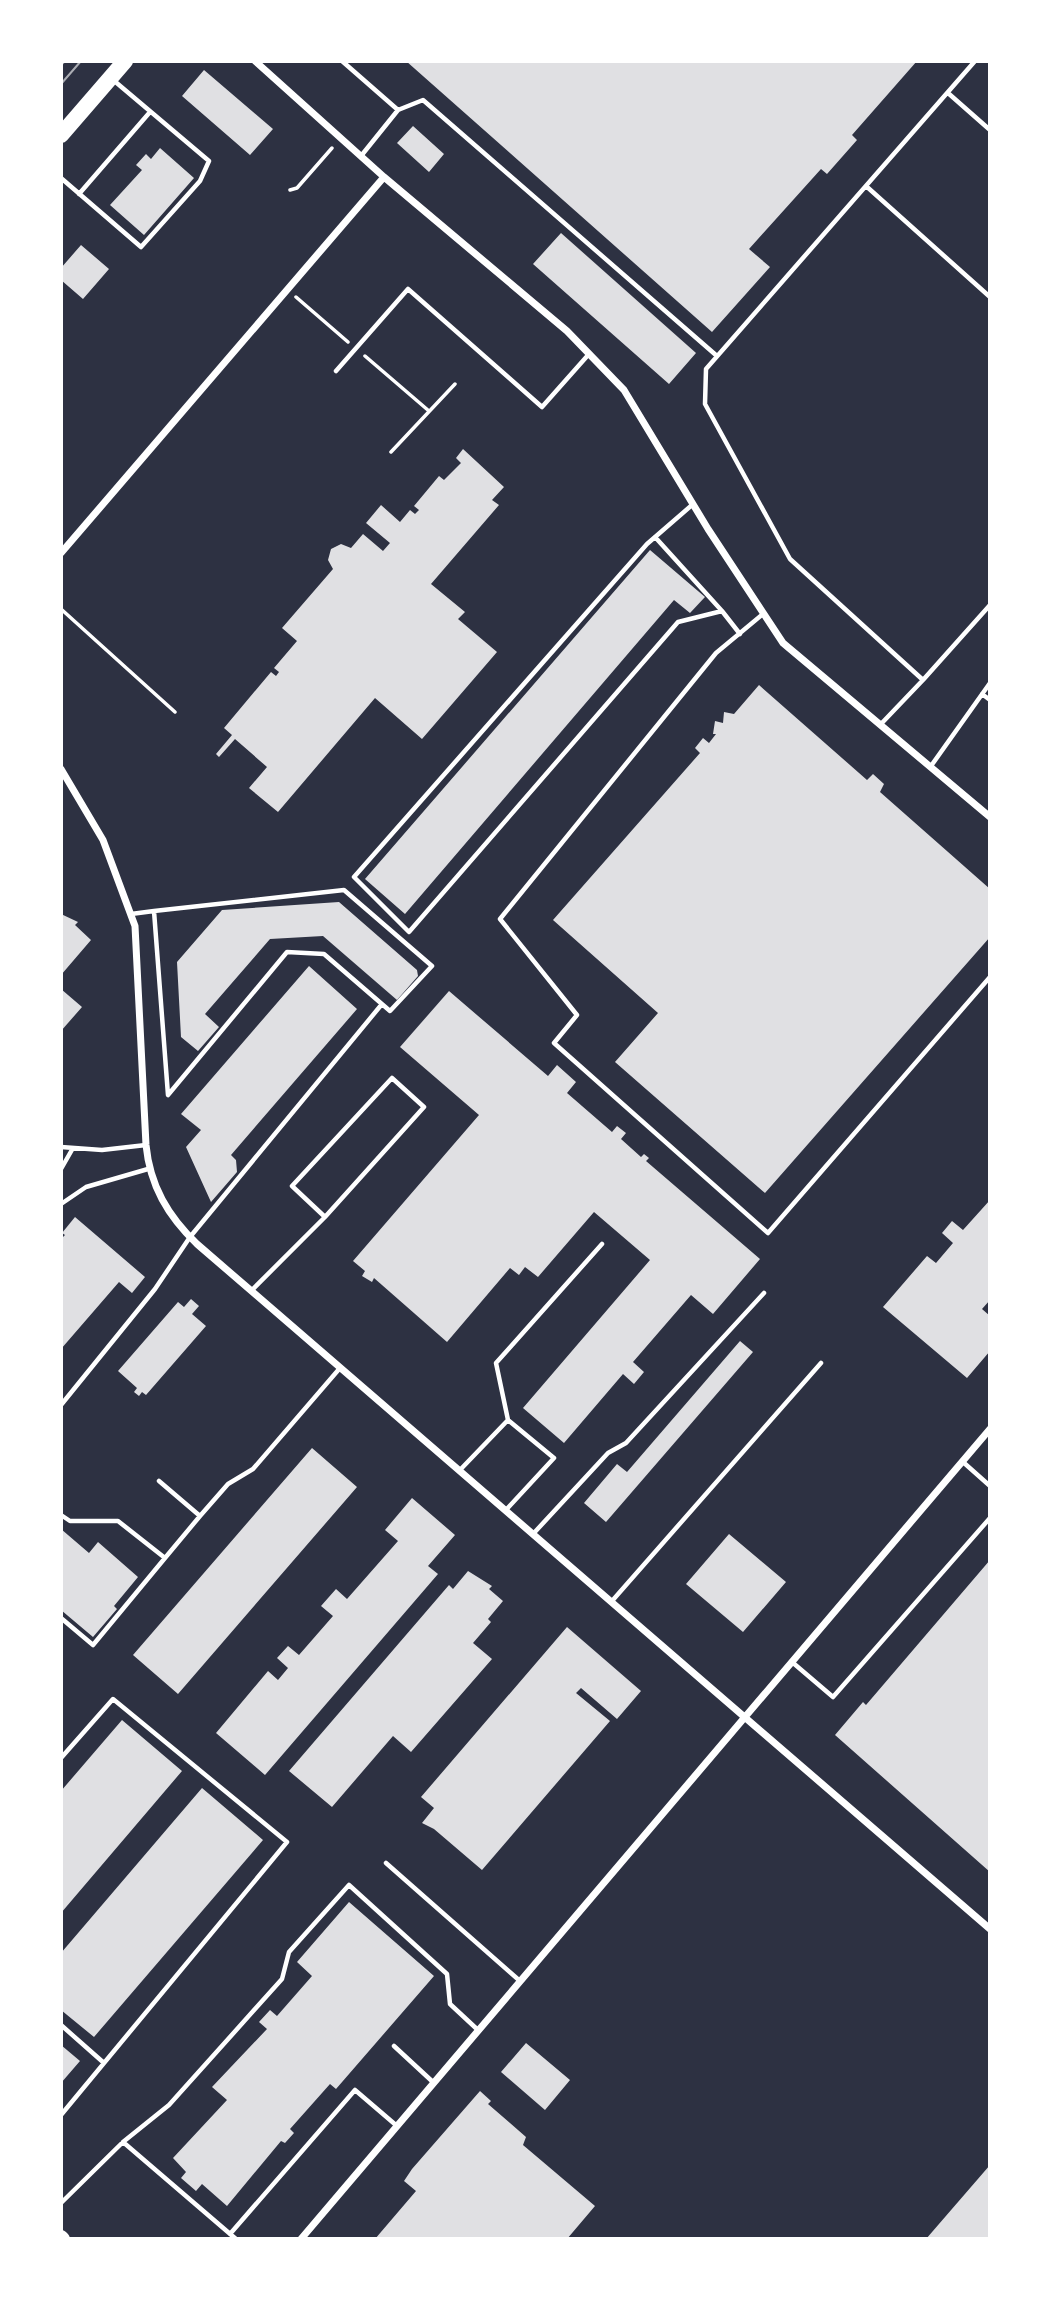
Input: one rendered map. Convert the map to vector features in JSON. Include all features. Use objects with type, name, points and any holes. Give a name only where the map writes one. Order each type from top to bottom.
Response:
[{"type":"main road","points":[[61,135],[125,61]]},
{"type":"street","points":[[255,61],[384,177],[567,331],[624,390],[693,504],[783,643],[990,817]]},
{"type":"street","points":[[61,552],[384,177]]},
{"type":"street","points":[[61,769],[103,840],[135,926],[148,1169],[163,1205],[190,1237],[990,1929]]},
{"type":"street","points":[[301,2239],[990,1429]]},
{"type":"lane","points":[[342,61],[398,110]]},
{"type":"lane","points":[[923,680],[790,559],[705,404],[706,369],[975,61]]},
{"type":"lane","points":[[61,178],[141,247],[200,181],[209,161],[111,78]]},
{"type":"lane","points":[[948,93],[990,130]]},
{"type":"lane","points":[[361,156],[398,110],[423,100],[717,356]]},
{"type":"lane","points":[[79,194],[150,112]]},
{"type":"lane","points":[[866,186],[990,297]]},
{"type":"lane","points":[[337,371],[408,289],[542,407],[589,354]]},
{"type":"lane","points":[[693,504],[655,537],[354,877],[359,884],[409,932],[678,622],[722,611]]},
{"type":"lane","points":[[655,537],[740,634]]},
{"type":"lane","points":[[880,725],[990,605]]},
{"type":"lane","points":[[764,614],[716,653],[500,919],[577,1014],[554,1043],[768,1233],[990,977]]},
{"type":"lane","points":[[930,767],[990,683]]},
{"type":"lane","points":[[982,694],[990,700]]},
{"type":"lane","points":[[130,914],[344,890],[432,966],[390,1012],[324,954],[288,952],[168,1095],[154,912]]},
{"type":"lane","points":[[61,1405],[155,1289],[190,1237],[382,1004]]},
{"type":"lane","points":[[252,1290],[325,1217],[424,1107],[392,1078],[292,1186],[325,1217]]},
{"type":"lane","points":[[61,1147],[102,1150],[146,1145]]},
{"type":"lane","points":[[61,1169],[73,1148]]},
{"type":"lane","points":[[61,1204],[86,1187],[148,1169]]},
{"type":"lane","points":[[505,1511],[554,1458],[508,1420],[496,1363],[602,1244]]},
{"type":"lane","points":[[533,1535],[608,1453],[626,1443],[764,1293]]},
{"type":"lane","points":[[611,1602],[821,1363]]},
{"type":"lane","points":[[61,1618],[93,1645],[228,1484],[253,1469],[340,1367]]},
{"type":"lane","points":[[459,1471],[508,1420]]},
{"type":"lane","points":[[962,1461],[990,1486]]},
{"type":"lane","points":[[159,1481],[200,1516]]},
{"type":"lane","points":[[61,1515],[70,1521],[118,1521],[164,1558]]},
{"type":"lane","points":[[792,1662],[834,1697],[990,1518]]},
{"type":"lane","points":[[61,1758],[113,1699],[286,1842],[61,2115]]},
{"type":"lane","points":[[386,1863],[521,1982]]},
{"type":"lane","points":[[61,2203],[123,2142],[169,2105],[282,1979],[289,1952],[349,1885],[447,1974],[450,2004],[479,2031]]},
{"type":"lane","points":[[61,2025],[104,2063]]},
{"type":"lane","points":[[394,2046],[434,2083]]},
{"type":"lane","points":[[230,2234],[355,2090],[397,2126]]},
{"type":"lane","points":[[123,2142],[236,2239]]},
{"type":"path","points":[[290,190],[297,188],[332,148]]},
{"type":"path","points":[[391,452],[455,384]]},
{"type":"path","points":[[61,609],[176,712]]},
{"type":"building","points":[[406,61],[917,61],[852,135],[857,140],[827,174],[821,169],[749,249],[770,267],[712,332]]},
{"type":"building","points":[[204,70],[273,129],[250,155],[182,96]]},
{"type":"building","points":[[413,126],[444,154],[429,172],[397,143]]},
{"type":"building","points":[[160,148],[194,178],[144,235],[110,205],[142,170],[136,165],[146,154],[151,159]]},
{"type":"building","points":[[561,233],[696,353],[669,384],[533,264]]},
{"type":"building","points":[[81,245],[109,269],[83,299],[61,280],[61,268]]},
{"type":"building","points":[[463,449],[504,487],[492,500],[499,505],[431,584],[465,612],[458,619],[497,652],[422,739],[375,698],[278,812],[249,788],[267,767],[235,739],[219,757],[216,754],[232,735],[224,728],[271,672],[276,676],[279,672],[274,668],[297,641],[282,628],[333,569],[328,560],[331,549],[341,544],[351,548],[363,534],[383,551],[390,543],[366,523],[381,505],[400,522],[410,510],[415,514],[419,510],[414,506],[439,476],[444,480],[461,463],[456,458]]},
{"type":"building","points":[[650,550],[705,597],[690,613],[674,600],[405,914],[365,879]]},
{"type":"building","points":[[759,685],[867,780],[873,774],[884,784],[880,792],[990,889],[990,937],[765,1193],[615,1062],[658,1013],[553,920],[700,753],[695,748],[703,738],[709,743],[716,734],[713,734],[715,721],[723,723],[724,712],[734,714]]},
{"type":"building","points":[[339,902],[417,970],[418,976],[397,1000],[323,936],[270,939],[205,1014],[219,1027],[198,1051],[181,1037],[177,962],[222,910]]},
{"type":"building","points":[[61,914],[78,922],[75,925],[91,940],[61,975]]},
{"type":"building","points":[[309,966],[357,1009],[231,1155],[236,1160],[237,1172],[211,1202],[186,1147],[201,1130],[181,1114]]},
{"type":"building","points":[[61,989],[82,1007],[61,1031]]},
{"type":"building","points":[[449,991],[548,1076],[557,1065],[576,1082],[567,1093],[612,1132],[617,1126],[626,1133],[621,1139],[641,1157],[644,1154],[649,1158],[646,1161],[760,1259],[713,1314],[691,1295],[633,1362],[644,1372],[634,1384],[623,1374],[564,1443],[523,1408],[650,1260],[594,1212],[538,1277],[525,1267],[519,1275],[510,1268],[447,1342],[374,1278],[372,1282],[362,1276],[365,1271],[353,1261],[479,1115],[400,1047]]},
{"type":"building","points":[[990,1200],[990,1300],[982,1309],[990,1316],[990,1351],[967,1378],[883,1307],[927,1256],[936,1263],[953,1243],[942,1233],[952,1221],[963,1230]]},
{"type":"building","points":[[75,1217],[145,1277],[132,1293],[119,1282],[61,1349],[61,1239],[65,1235],[62,1233]]},
{"type":"building","points":[[191,1299],[199,1306],[192,1314],[206,1326],[146,1395],[142,1392],[139,1396],[134,1392],[137,1388],[118,1371],[178,1302],[184,1307]]},
{"type":"building","points":[[740,1341],[753,1352],[606,1522],[584,1503],[617,1464],[627,1472]]},
{"type":"building","points":[[312,1448],[357,1487],[178,1694],[133,1655]]},
{"type":"building","points":[[412,1498],[455,1535],[428,1566],[438,1574],[265,1775],[216,1733],[268,1671],[278,1680],[288,1668],[277,1658],[288,1646],[299,1655],[333,1616],[321,1606],[336,1589],[347,1599],[398,1541],[385,1530]]},
{"type":"building","points":[[61,1529],[89,1553],[98,1542],[138,1577],[114,1606],[117,1609],[93,1637],[61,1610]]},
{"type":"building","points":[[729,1534],[786,1582],[743,1632],[686,1584]]},
{"type":"building","points":[[990,1560],[990,1872],[835,1735],[863,1702],[866,1705]]},
{"type":"building","points":[[468,1571],[492,1586],[489,1589],[503,1601],[488,1619],[491,1622],[473,1643],[492,1659],[411,1752],[393,1736],[332,1807],[289,1771],[449,1585],[453,1589]]},
{"type":"building","points":[[567,1627],[641,1691],[617,1719],[581,1688],[576,1693],[610,1721],[482,1870],[434,1829],[422,1823],[434,1808],[421,1797]]},
{"type":"building","points":[[122,1720],[182,1771],[61,1913],[61,1791]]},
{"type":"building","points":[[202,1788],[263,1840],[94,2037],[61,2010],[61,1953]]},
{"type":"building","points":[[349,1902],[434,1976],[336,2089],[330,2084],[290,2129],[294,2133],[285,2143],[281,2141],[227,2206],[202,2184],[196,2191],[181,2178],[186,2172],[173,2158],[227,2100],[212,2087],[267,2029],[259,2022],[270,2010],[277,2016],[312,1976],[297,1962]]},
{"type":"building","points":[[526,2043],[570,2080],[545,2110],[501,2072]]},
{"type":"building","points":[[61,2045],[80,2061],[61,2083]]},
{"type":"building","points":[[480,2091],[491,2101],[488,2104],[526,2137],[523,2145],[595,2206],[567,2239],[375,2239],[416,2191],[404,2181],[412,2169]]},
{"type":"building","points":[[990,2165],[990,2239],[926,2239]]},
{"type":"tram line","points":[[61,65],[65,61]]},
{"type":"tram line","points":[[61,84],[81,61]]}]
